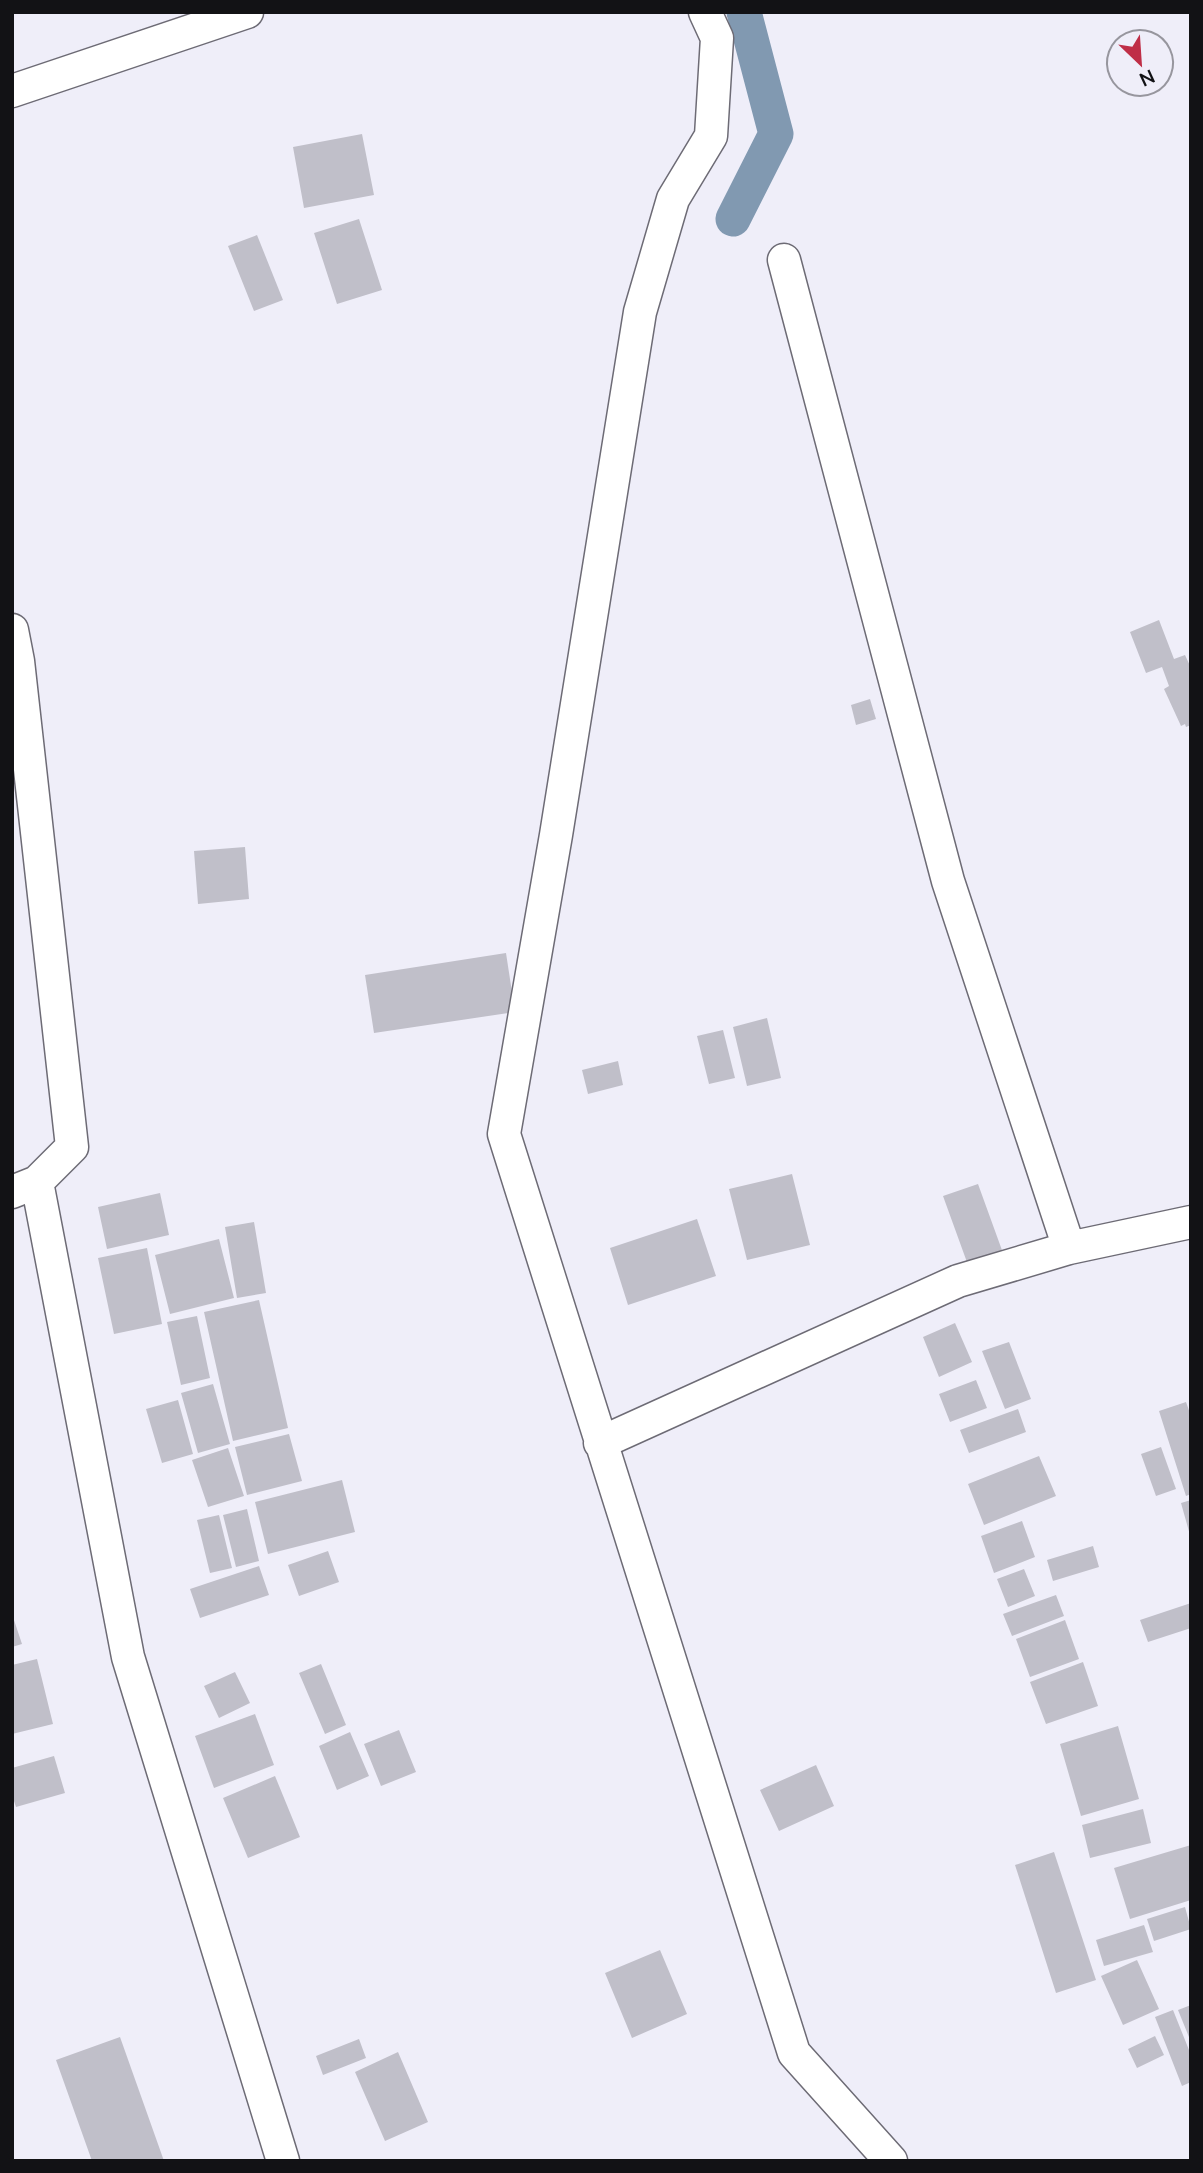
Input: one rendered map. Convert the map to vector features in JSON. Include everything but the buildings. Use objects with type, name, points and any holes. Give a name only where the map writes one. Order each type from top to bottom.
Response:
[{"type":"street","points":[[12,91],[247,12]]},
{"type":"street","points":[[705,12],[717,38],[711,136],[673,199],[640,312],[556,835],[503,1134],[794,2053],[891,2161]]},
{"type":"street","points":[[784,260],[948,881],[1069,1248]]},
{"type":"street","points":[[12,630],[18,661],[72,1147],[25,1187],[128,1657],[283,2161]]},
{"type":"street","points":[[600,1443],[958,1281],[1069,1248],[1191,1222]]},
{"type":"waterway","points":[[733,219],[776,134],[744,12]]}]
